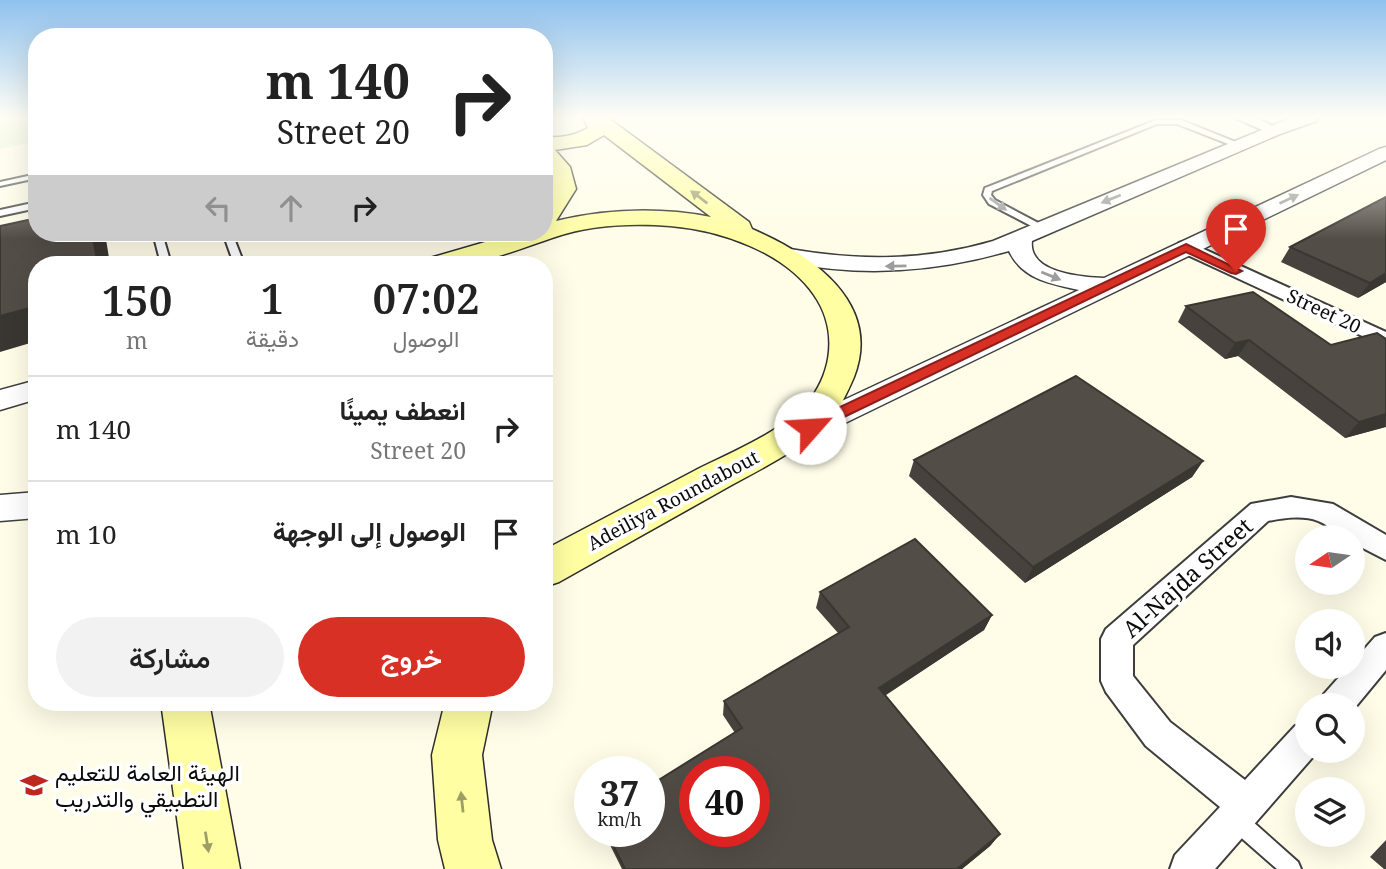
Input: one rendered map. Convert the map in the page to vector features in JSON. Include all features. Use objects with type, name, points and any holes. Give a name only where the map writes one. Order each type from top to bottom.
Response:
[{"type":"main road","points":[[647,158],[754,238]]},
{"type":"main road","points":[[553,161],[559,167],[564,189],[553,207]]},
{"type":"main road","name":"Adeiliya Roundabout","points":[[553,228],[620,218],[667,219],[712,225],[754,238],[790,256],[825,288],[838,307],[845,328],[846,350],[841,373],[830,396],[811,419],[785,439],[553,565]]},
{"type":"main road","name":"Adeiliya Roundabout","points":[[464,256],[506,242]]},
{"type":"main road","points":[[187,711],[212,869]]},
{"type":"main road","points":[[467,711],[457,755],[465,840],[473,869]]},
{"type":"street","points":[[790,256],[835,265],[908,266],[976,254],[1209,158]]},
{"type":"street","points":[[785,439],[1186,247],[1381,158]]},
{"type":"street","points":[[1031,232],[1018,245],[1020,253],[1038,270],[1071,283],[1106,285]]},
{"type":"street","name":"Street 20","points":[[1186,247],[1386,340]]},
{"type":"street","points":[[0,400],[28,392]]},
{"type":"street","points":[[0,508],[28,506]]},
{"type":"street","name":"Al-Najda Street","points":[[1242,813],[1158,733],[1117,681],[1117,639],[1261,511],[1291,507],[1323,512],[1386,549]]},
{"type":"street","points":[[1346,693],[1386,647]]},
{"type":"street","points":[[1189,869],[1295,752]]},
{"type":"lane","points":[[1031,232],[992,202],[987,195],[988,190],[1068,158]]},
{"type":"lane","points":[[0,184],[28,178]]},
{"type":"lane","points":[[0,213],[28,207]]},
{"type":"lane","points":[[1242,813],[1291,869]]},
{"type":"building","points":[[1386,197],[1386,273],[1370,283],[1290,247]]},
{"type":"building","points":[[28,220],[28,242],[94,242],[96,256],[28,256],[28,308],[0,316],[0,226]]},
{"type":"building","points":[[1253,292],[1331,345],[1377,333],[1386,339],[1386,414],[1359,422],[1249,340],[1235,343],[1186,306]]},
{"type":"building","points":[[1076,376],[1203,461],[1033,567],[914,460]]},
{"type":"building","points":[[915,539],[992,615],[879,688],[1000,834],[957,869],[625,869],[614,847],[665,847],[665,776],[679,767],[679,847],[770,847],[770,756],[697,756],[742,728],[724,701],[849,627],[820,592]]},
{"type":"place","name":"الهيئة العامة للتعليم التطبيقي والتدريب","points":[[34,785]]},
{"type":"route","points":[[810,428],[1186,247],[1236,271]]}]
